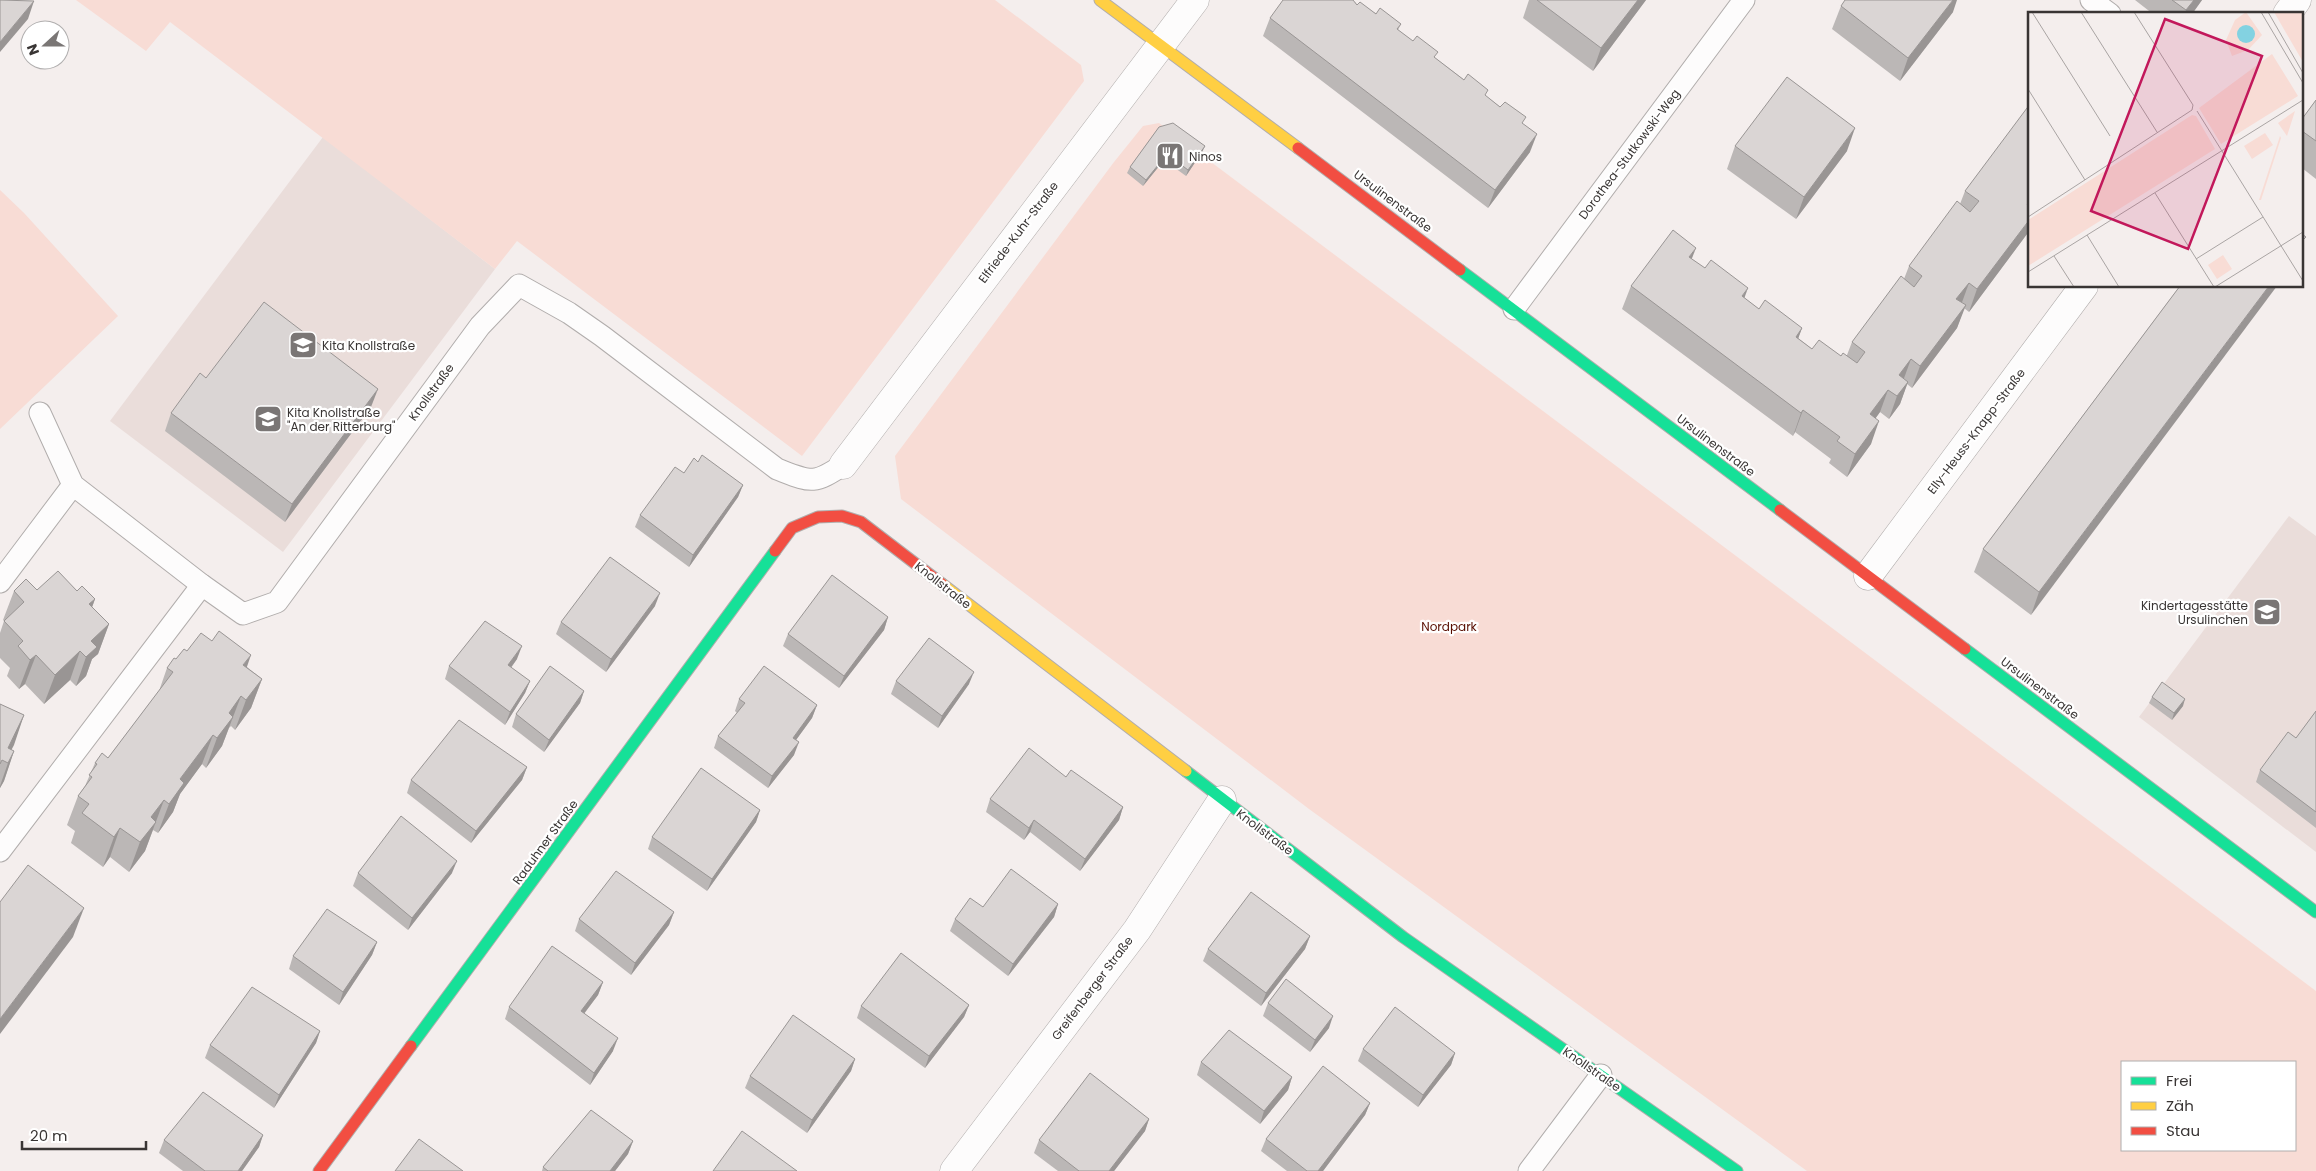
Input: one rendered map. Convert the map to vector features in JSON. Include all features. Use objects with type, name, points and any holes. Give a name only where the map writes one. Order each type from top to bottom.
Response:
[{"type":"street","name":"Ursulinenstraße","points":[[1100,0],[2316,912]]},
{"type":"street","name":"Elfriede-Kuhr-Straße","points":[[843,465],[1037,206],[1195,0]]},
{"type":"street","points":[[2288,12],[2297,0]]},
{"type":"street","name":"Elly-Heuss-Knapp-Straße","points":[[1868,576],[2083,288]]},
{"type":"street","name":"Knollstraße","points":[[792,528],[817,516],[844,515],[861,522],[1403,937],[1737,1171]]},
{"type":"street","name":"Raduhner Straße","points":[[319,1171],[792,528]]},
{"type":"street","name":"Greifenberger Straße","points":[[954,1171],[1137,930],[1222,800]]},
{"type":"lane","name":"Dorothea-Stutkowski-Weg","points":[[1514,309],[1744,0]]},
{"type":"lane","points":[[2091,0],[2107,12]]},
{"type":"lane","name":"Knollstraße","points":[[40,413],[73,484],[202,585],[243,614],[277,602],[480,326],[519,285],[569,313],[602,336],[777,469],[802,479],[821,480],[843,465]]},
{"type":"lane","points":[[0,582],[73,484]]},
{"type":"lane","points":[[0,852],[202,585]]},
{"type":"lane","points":[[1529,1171],[1601,1076]]},
{"type":"shaded area","name":"Kita Knollstraße","points":[[323,137],[495,269],[283,552],[110,421]]},
{"type":"shaded area","name":"Kindertagesstätte Ursulinchen","points":[[2289,516],[2316,536],[2316,852],[2139,717]]},
{"type":"green space","points":[[76,0],[995,0],[1081,65],[1084,81],[802,456],[517,241],[495,269],[170,22],[146,51]]},
{"type":"green space","name":"Nordpark","points":[[1159,123],[2316,991],[2316,1171],[1807,1171],[1309,809],[901,499],[895,456],[1114,162],[1143,126]]},
{"type":"green space","points":[[0,190],[24,213],[118,316],[0,429]]},
{"type":"building","points":[[0,0],[34,1],[0,42]]},
{"type":"building","points":[[1283,0],[1353,0],[1357,5],[1360,2],[1376,14],[1380,8],[1401,24],[1397,29],[1413,41],[1417,36],[1438,52],[1434,57],[1464,80],[1468,74],[1488,90],[1485,95],[1500,107],[1505,102],[1526,117],[1522,123],[1537,134],[1495,190],[1270,18]]},
{"type":"building","points":[[1537,0],[1638,0],[1601,48]]},
{"type":"building","points":[[1845,0],[1953,0],[1908,58],[1841,6]]},
{"type":"building","points":[[2172,0],[2194,0],[2186,10]]},
{"type":"building","points":[[1787,77],[1855,128],[1804,197],[1735,146]]},
{"type":"building","points":[[2316,100],[2316,141],[2304,132],[2304,116]]},
{"type":"building","points":[[2028,107],[2028,222],[1977,289],[1969,283],[1956,299],[1966,305],[1920,366],[1911,359],[1899,375],[1908,382],[1897,396],[1888,390],[1870,414],[1879,421],[1855,454],[1837,441],[1840,437],[1803,410],[1801,413],[1631,286],[1673,230],[1696,248],[1689,257],[1705,268],[1711,260],[1748,288],[1742,296],[1759,309],[1765,300],[1802,328],[1796,337],[1812,349],[1819,340],[1841,356],[1843,353],[1857,363],[1865,352],[1852,342],[1901,276],[1914,287],[1922,276],[1909,266],[1957,201],[1970,212],[1979,201],[1965,191]]},
{"type":"building","name":"Ninos","points":[[1173,123],[1205,146],[1188,170],[1167,154],[1146,180],[1130,167],[1159,127]]},
{"type":"building","points":[[2179,288],[2267,288],[2039,592],[1983,549]]},
{"type":"building","name":"Kita Knollstraße \"An der Ritterburg\"","points":[[264,302],[378,389],[292,504],[171,413],[200,373],[206,378]]},
{"type":"building","points":[[702,455],[743,485],[693,555],[640,515],[675,467],[684,473],[694,458],[698,462]]},
{"type":"building","points":[[610,557],[660,593],[611,659],[561,622]]},
{"type":"building","points":[[58,571],[77,591],[82,586],[95,599],[89,604],[109,624],[91,641],[97,647],[86,657],[80,651],[55,675],[36,655],[30,660],[18,646],[23,641],[4,621],[24,602],[14,591],[26,579],[37,590]]},
{"type":"building","points":[[832,575],[888,617],[844,676],[788,634]]},
{"type":"building","points":[[485,621],[522,646],[508,665],[530,681],[510,712],[449,666]]},
{"type":"building","points":[[219,631],[251,655],[243,665],[262,679],[246,700],[241,696],[229,713],[233,717],[217,738],[213,735],[180,779],[184,783],[169,804],[164,800],[151,817],[156,822],[140,842],[120,828],[114,837],[82,813],[89,804],[78,796],[92,777],[89,775],[102,753],[108,758],[173,672],[167,668],[174,658],[176,659],[184,649],[187,651],[201,633],[212,641]]},
{"type":"building","points":[[929,638],[974,672],[942,716],[896,681]]},
{"type":"building","points":[[550,666],[584,691],[549,740],[516,714]]},
{"type":"building","points":[[764,666],[817,705],[793,738],[799,742],[772,776],[718,736],[745,703],[739,699]]},
{"type":"building","points":[[2162,682],[2185,699],[2174,713],[2152,697]]},
{"type":"building","points":[[0,704],[24,715],[8,748],[14,751],[8,763],[2,760],[0,764]]},
{"type":"building","points":[[2316,711],[2316,812],[2260,770],[2288,732],[2296,738]]},
{"type":"building","points":[[459,720],[527,767],[476,831],[411,780]]},
{"type":"building","points":[[1029,748],[1066,777],[1071,770],[1123,807],[1085,859],[1034,820],[1029,828],[990,799]]},
{"type":"building","points":[[701,768],[760,810],[712,879],[652,837]]},
{"type":"building","points":[[401,816],[457,861],[412,918],[358,873]]},
{"type":"building","points":[[28,865],[84,908],[0,1019],[0,902]]},
{"type":"building","points":[[1011,869],[1058,904],[1013,964],[955,919],[970,898],[983,907]]},
{"type":"building","points":[[616,871],[674,912],[635,963],[579,919]]},
{"type":"building","points":[[1251,892],[1310,936],[1266,993],[1208,949]]},
{"type":"building","points":[[327,909],[377,942],[343,992],[293,956]]},
{"type":"building","points":[[552,946],[603,982],[581,1011],[618,1038],[594,1073],[509,1007]]},
{"type":"building","points":[[901,953],[969,1005],[929,1056],[861,1006]]},
{"type":"building","points":[[1286,979],[1333,1016],[1315,1040],[1268,1003]]},
{"type":"building","points":[[252,987],[320,1031],[279,1095],[210,1045]]},
{"type":"building","points":[[1395,1007],[1455,1053],[1423,1095],[1363,1049]]},
{"type":"building","points":[[793,1015],[855,1059],[812,1120],[750,1076]]},
{"type":"building","points":[[1229,1030],[1292,1077],[1264,1111],[1201,1062]]},
{"type":"building","points":[[1323,1066],[1370,1103],[1318,1171],[1307,1171],[1266,1139]]},
{"type":"building","points":[[1090,1073],[1149,1119],[1109,1171],[1079,1171],[1039,1140]]},
{"type":"building","points":[[203,1092],[263,1135],[238,1171],[205,1171],[164,1140]]},
{"type":"building","points":[[591,1110],[633,1141],[610,1171],[548,1171],[543,1167]]},
{"type":"building","points":[[742,1131],[797,1171],[713,1171]]},
{"type":"building","points":[[419,1139],[463,1171],[395,1171]]},
{"type":"traffic: fast","points":[[1460,270],[1780,510]]},
{"type":"traffic: fast","points":[[411,1046],[775,551]]},
{"type":"traffic: fast","points":[[1965,649],[2316,912]]},
{"type":"traffic: fast","points":[[1186,771],[1403,937],[1737,1171]]},
{"type":"traffic: slow","points":[[1100,0],[1298,148]]},
{"type":"traffic: slow","points":[[942,584],[1186,771]]},
{"type":"traffic: jam","points":[[1298,148],[1460,270]]},
{"type":"traffic: jam","points":[[1780,510],[1965,649]]},
{"type":"traffic: jam","points":[[775,551],[792,528],[818,517],[842,516],[861,522],[942,584]]},
{"type":"traffic: jam","points":[[319,1171],[411,1046]]},
{"type":"place","name":"Ninos","points":[[1170,156]]},
{"type":"place","name":"Kita Knollstraße","points":[[303,345]]},
{"type":"place","name":"Kita Knollstraße \"An der Ritterburg\"","points":[[268,419]]},
{"type":"place","name":"Kindertagesstätte Ursulinchen","points":[[2267,612]]}]
